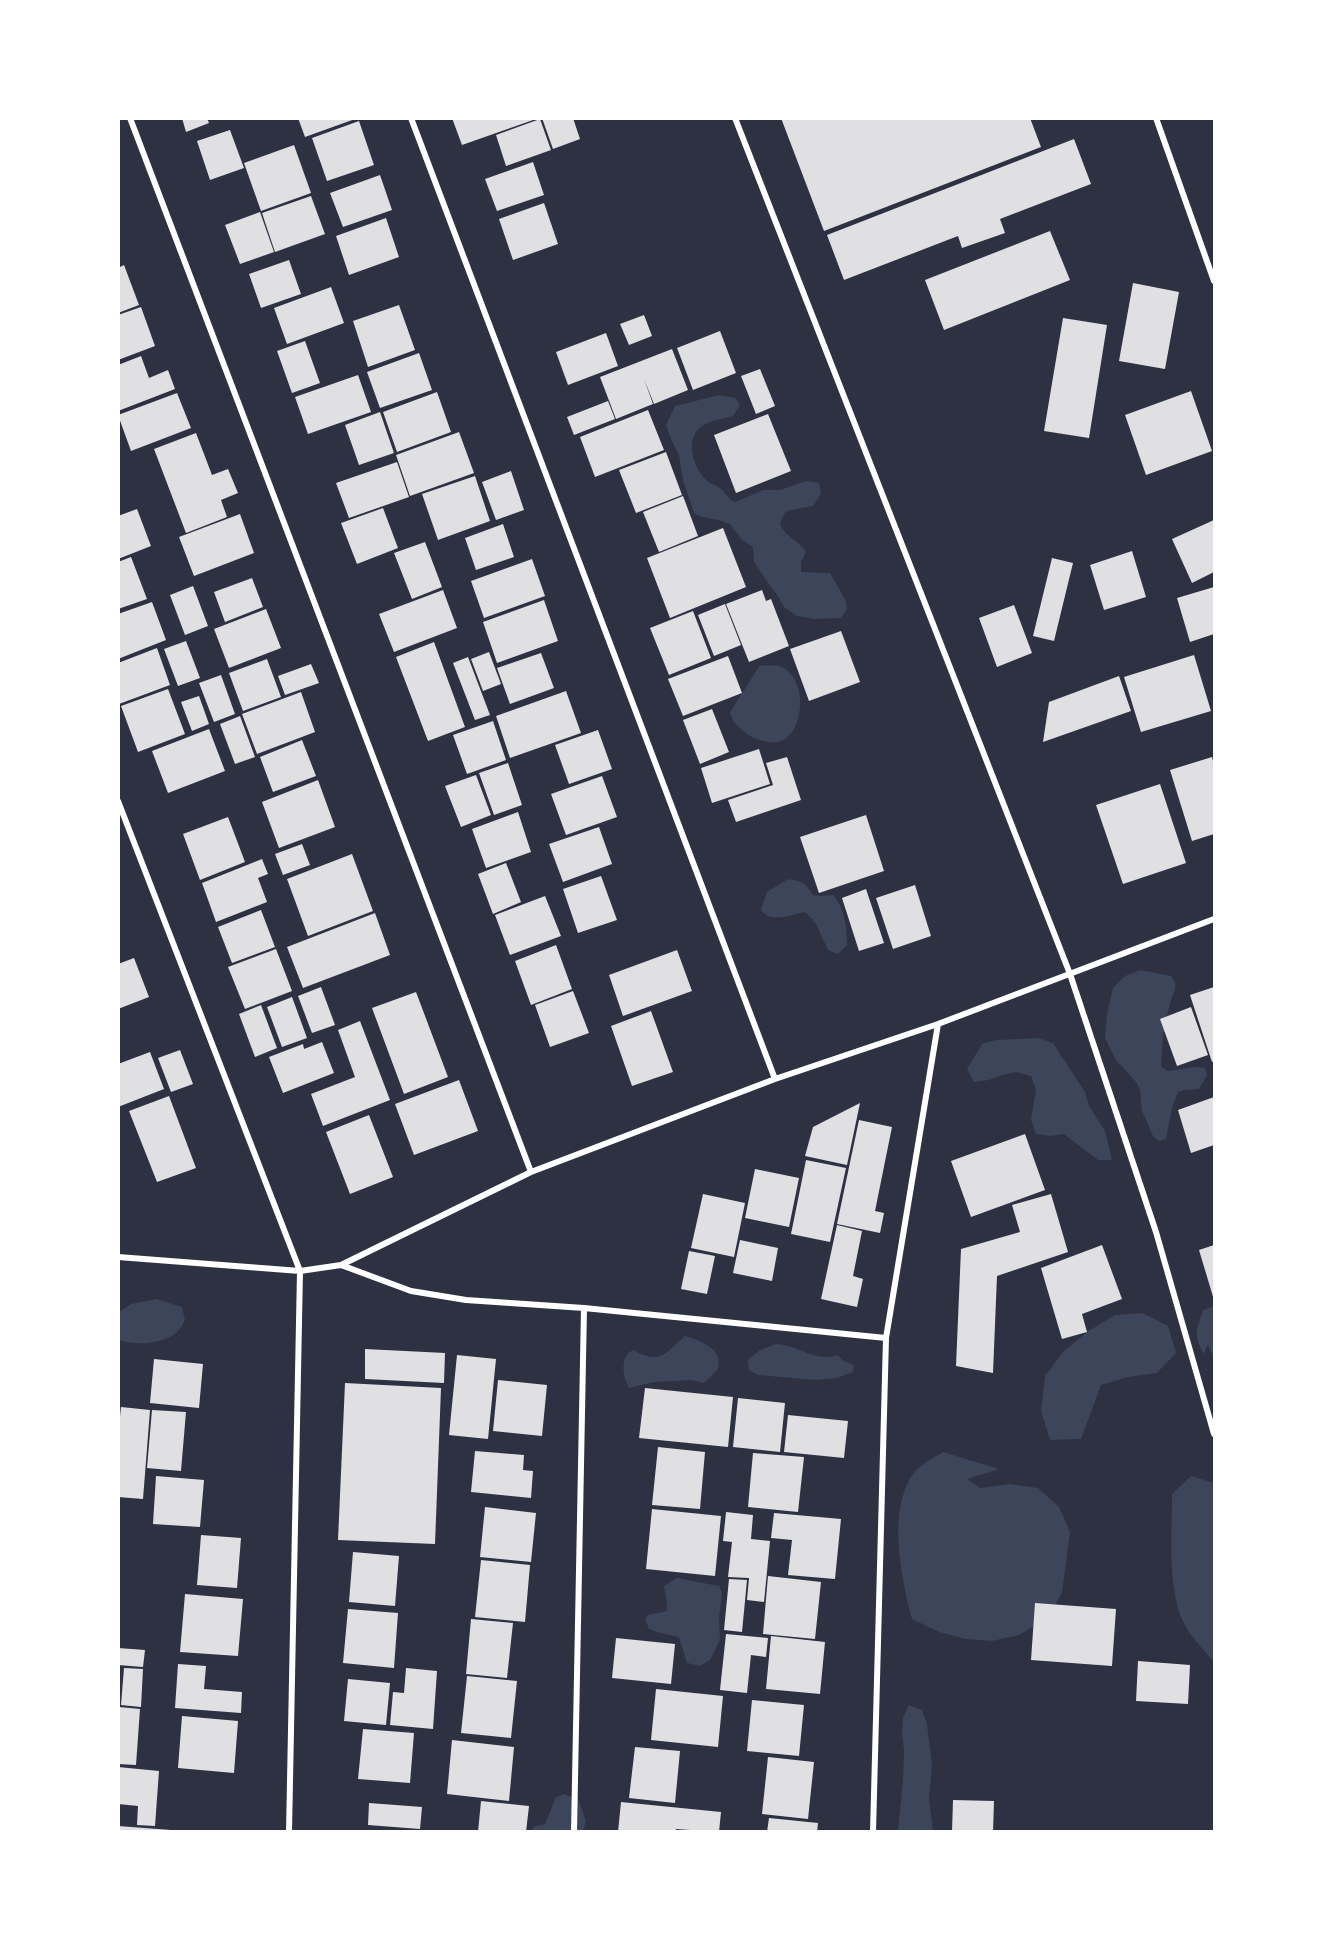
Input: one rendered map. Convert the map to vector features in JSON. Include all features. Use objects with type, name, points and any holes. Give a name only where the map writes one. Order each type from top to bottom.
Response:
[{"type":"street","points":[[130,118],[531,1172]]},
{"type":"street","points":[[411,118],[775,1079]]},
{"type":"street","points":[[735,118],[1070,974],[1156,1232],[1215,1434]]},
{"type":"street","points":[[1156,118],[1215,281]]},
{"type":"street","points":[[118,801],[300,1270],[289,1832]]},
{"type":"street","points":[[118,1257],[300,1270],[341,1265],[531,1172],[775,1079],[938,1024],[1215,919]]},
{"type":"street","points":[[873,1832],[886,1338],[938,1024]]},
{"type":"street","points":[[341,1265],[411,1291],[466,1300],[585,1308],[886,1338]]},
{"type":"street","points":[[574,1832],[585,1308]]},
{"type":"shaded area","points":[[719,395],[735,398],[740,405],[733,416],[709,422],[696,432],[692,447],[695,464],[704,478],[735,502],[763,490],[780,490],[806,481],[819,483],[821,494],[813,506],[786,511],[780,523],[785,532],[806,552],[801,562],[801,572],[830,573],[846,601],[847,609],[841,618],[814,619],[797,616],[784,607],[754,562],[753,547],[742,540],[730,524],[694,513],[683,480],[679,455],[666,425],[675,406]]},
{"type":"shaded area","points":[[760,665],[779,666],[790,672],[800,697],[800,712],[796,725],[789,736],[778,742],[764,741],[749,735],[734,722],[730,712]]},
{"type":"shaded area","points":[[788,879],[803,883],[813,895],[833,895],[837,900],[844,918],[847,939],[847,945],[838,954],[828,950],[815,922],[805,912],[776,918],[770,917],[761,910],[767,892]]},
{"type":"shaded area","points":[[1140,970],[1171,976],[1175,982],[1163,1035],[1161,1066],[1167,1071],[1205,1068],[1207,1075],[1199,1089],[1178,1092],[1172,1108],[1166,1139],[1159,1141],[1153,1136],[1142,1111],[1140,1089],[1116,1060],[1105,1038],[1107,1014],[1113,988],[1125,976]]},
{"type":"shaded area","points":[[1038,1038],[1053,1043],[1085,1092],[1089,1106],[1105,1131],[1112,1160],[1098,1160],[1064,1134],[1050,1136],[1036,1134],[1031,1120],[1036,1090],[1031,1076],[1016,1072],[974,1082],[967,1069],[982,1044],[996,1040]]},
{"type":"shaded area","points":[[156,1299],[182,1307],[185,1320],[179,1330],[170,1337],[156,1342],[133,1343],[119,1340],[119,1312],[131,1304]]},
{"type":"shaded area","points":[[1214,1306],[1214,1359],[1208,1344],[1204,1354],[1198,1342],[1197,1333],[1203,1310]]},
{"type":"shaded area","points":[[1143,1313],[1168,1326],[1176,1353],[1157,1373],[1128,1377],[1101,1385],[1081,1439],[1050,1440],[1041,1411],[1045,1376],[1063,1352],[1087,1332],[1115,1315]]},
{"type":"shaded area","points":[[685,1336],[709,1346],[714,1351],[719,1361],[718,1368],[712,1376],[704,1383],[691,1380],[654,1382],[629,1388],[625,1378],[624,1362],[629,1353],[633,1350],[656,1357],[667,1352]]},
{"type":"shaded area","points":[[776,1344],[822,1357],[838,1355],[842,1360],[854,1365],[853,1372],[837,1378],[816,1380],[758,1375],[749,1370],[748,1360],[760,1350]]},
{"type":"shaded area","points":[[943,1452],[999,1469],[967,1479],[980,1488],[1009,1484],[1038,1488],[1059,1507],[1070,1532],[1062,1593],[1046,1619],[1019,1635],[992,1641],[966,1639],[939,1632],[912,1619],[904,1583],[899,1542],[901,1503],[907,1485],[916,1470]]},
{"type":"shaded area","points":[[1191,1476],[1214,1483],[1214,1662],[1185,1626],[1179,1612],[1173,1583],[1172,1494]]},
{"type":"shaded area","points":[[677,1578],[719,1586],[722,1593],[719,1619],[720,1640],[710,1660],[700,1666],[687,1663],[679,1637],[649,1629],[645,1619],[648,1615],[667,1611],[664,1586]]},
{"type":"shaded area","points":[[909,1705],[922,1710],[927,1724],[932,1766],[929,1799],[933,1831],[898,1831],[903,1781],[903,1718]]},
{"type":"shaded area","points":[[565,1794],[579,1801],[586,1821],[583,1831],[532,1832],[533,1827],[545,1824],[556,1797]]},
{"type":"building","points":[[182,118],[207,118],[209,123],[186,132]]},
{"type":"building","points":[[298,118],[355,118],[355,119],[305,137]]},
{"type":"building","points":[[452,118],[536,118],[536,119],[462,145]]},
{"type":"building","points":[[542,118],[573,118],[580,139],[553,149]]},
{"type":"building","points":[[781,118],[1030,118],[1041,147],[824,231]]},
{"type":"building","points":[[540,119],[551,150],[506,166],[496,135]]},
{"type":"building","points":[[359,121],[374,165],[327,181],[312,138]]},
{"type":"building","points":[[230,130],[244,168],[210,180],[197,141]]},
{"type":"building","points":[[1074,139],[1091,184],[1000,219],[1005,233],[962,248],[958,236],[844,280],[827,235]]},
{"type":"building","points":[[294,145],[311,193],[261,211],[244,163]]},
{"type":"building","points":[[533,162],[544,195],[497,211],[485,179]]},
{"type":"building","points":[[380,175],[392,210],[343,227],[330,193]]},
{"type":"building","points":[[311,196],[325,234],[275,252],[262,213]]},
{"type":"building","points":[[544,203],[558,244],[513,260],[499,219]]},
{"type":"building","points":[[260,212],[274,252],[240,264],[225,225]]},
{"type":"building","points":[[386,218],[399,257],[349,275],[336,236]]},
{"type":"building","points":[[1050,231],[1070,280],[944,330],[925,280]]},
{"type":"building","points":[[289,260],[301,294],[261,308],[249,274]]},
{"type":"building","points":[[124,265],[139,305],[118,313],[118,268]]},
{"type":"building","points":[[1133,283],[1179,292],[1165,369],[1119,361]]},
{"type":"building","points":[[331,287],[344,323],[287,344],[274,308]]},
{"type":"building","points":[[399,305],[415,350],[368,367],[353,321]]},
{"type":"building","points":[[141,307],[155,346],[118,360],[118,315]]},
{"type":"building","points":[[644,315],[652,336],[629,345],[620,324]]},
{"type":"building","points":[[1063,318],[1107,325],[1089,438],[1044,431]]},
{"type":"building","points":[[720,331],[736,373],[693,390],[677,348]]},
{"type":"building","points":[[606,333],[618,366],[568,385],[556,352]]},
{"type":"building","points":[[305,341],[320,383],[292,393],[277,351]]},
{"type":"building","points":[[672,349],[688,390],[654,404],[644,379],[653,404],[616,419],[600,377]]},
{"type":"building","points":[[419,353],[432,390],[380,408],[367,372]]},
{"type":"building","points":[[141,356],[149,378],[168,370],[175,389],[118,411],[118,365]]},
{"type":"building","points":[[760,369],[775,406],[756,414],[741,376]]},
{"type":"building","points":[[358,375],[371,412],[308,434],[295,397]]},
{"type":"building","points":[[1191,391],[1212,451],[1146,475],[1125,415]]},
{"type":"building","points":[[437,392],[451,432],[397,452],[383,412]]},
{"type":"building","points":[[177,393],[191,428],[131,451],[118,415]]},
{"type":"building","points":[[608,401],[615,419],[574,435],[567,417]]},
{"type":"building","points":[[648,410],[664,450],[595,477],[580,437]]},
{"type":"building","points":[[380,412],[394,453],[359,465],[345,425]]},
{"type":"building","points":[[768,414],[791,471],[736,493],[714,435]]},
{"type":"building","points":[[459,432],[474,473],[410,496],[396,455]]},
{"type":"building","points":[[196,433],[212,475],[228,469],[238,493],[221,500],[227,517],[186,533],[154,449]]},
{"type":"building","points":[[666,452],[682,495],[636,513],[619,470]]},
{"type":"building","points":[[397,462],[409,497],[349,518],[336,483]]},
{"type":"building","points":[[511,471],[524,510],[496,520],[482,482]]},
{"type":"building","points":[[475,476],[490,521],[438,540],[422,494]]},
{"type":"building","points":[[683,496],[698,536],[659,552],[643,512]]},
{"type":"building","points":[[383,508],[398,548],[357,564],[341,523]]},
{"type":"building","points":[[137,509],[151,546],[118,559],[118,516]]},
{"type":"building","points":[[240,514],[254,553],[194,576],[179,537]]},
{"type":"building","points":[[1214,520],[1214,572],[1192,583],[1172,539]]},
{"type":"building","points":[[503,524],[514,557],[476,570],[465,538]]},
{"type":"building","points":[[723,528],[746,587],[670,618],[647,558]]},
{"type":"building","points":[[425,542],[442,587],[412,599],[394,553]]},
{"type":"building","points":[[1132,551],[1146,597],[1104,610],[1090,565]]},
{"type":"building","points":[[131,557],[147,599],[118,609],[118,562]]},
{"type":"building","points":[[1052,558],[1073,563],[1054,641],[1033,636]]},
{"type":"building","points":[[532,559],[545,596],[484,618],[471,581]]},
{"type":"building","points":[[252,578],[263,607],[225,622],[214,592]]},
{"type":"building","points":[[193,586],[208,626],[185,635],[170,595]]},
{"type":"building","points":[[1214,587],[1214,634],[1190,642],[1177,598]]},
{"type":"building","points":[[443,590],[457,628],[394,652],[379,614]]},
{"type":"building","points":[[762,590],[766,601],[771,599],[789,646],[749,662],[726,604]]},
{"type":"building","points":[[544,600],[558,641],[497,663],[483,622]]},
{"type":"building","points":[[152,602],[166,640],[118,659],[118,614]]},
{"type":"building","points":[[725,604],[741,645],[714,656],[698,615]]},
{"type":"building","points":[[1014,605],[1032,653],[997,667],[979,618]]},
{"type":"building","points":[[266,609],[281,648],[229,668],[214,629]]},
{"type":"building","points":[[693,611],[711,658],[669,675],[650,628]]},
{"type":"building","points":[[841,631],[860,682],[809,701],[790,649]]},
{"type":"building","points":[[186,641],[200,678],[178,686],[164,649]]},
{"type":"building","points":[[434,642],[465,727],[428,741],[396,657]]},
{"type":"building","points":[[157,648],[170,685],[119,704],[118,663]]},
{"type":"building","points":[[489,652],[501,684],[483,691],[471,659]]},
{"type":"building","points":[[541,653],[554,688],[510,704],[497,668]]},
{"type":"building","points":[[1194,655],[1211,711],[1141,732],[1124,677]]},
{"type":"building","points":[[728,656],[742,693],[683,716],[668,679]]},
{"type":"building","points":[[468,657],[490,715],[475,720],[453,663]]},
{"type":"building","points":[[267,659],[281,697],[243,711],[229,673]]},
{"type":"building","points":[[311,664],[319,683],[285,695],[278,676]]},
{"type":"building","points":[[221,675],[235,714],[214,722],[199,683]]},
{"type":"building","points":[[1119,676],[1131,711],[1043,742],[1049,702]]},
{"type":"building","points":[[168,689],[185,734],[138,752],[121,706]]},
{"type":"building","points":[[566,691],[581,733],[510,758],[496,716]]},
{"type":"building","points":[[301,692],[315,732],[257,754],[242,714]]},
{"type":"building","points":[[199,696],[209,724],[192,731],[181,702]]},
{"type":"building","points":[[712,709],[729,752],[700,764],[683,720]]},
{"type":"building","points":[[240,716],[255,757],[235,764],[220,724]]},
{"type":"building","points":[[493,721],[506,760],[467,774],[453,735]]},
{"type":"building","points":[[209,729],[225,771],[168,793],[152,751]]},
{"type":"building","points":[[598,730],[612,769],[569,784],[555,745]]},
{"type":"building","points":[[302,740],[316,776],[273,792],[260,757]]},
{"type":"building","points":[[759,749],[770,784],[712,803],[701,768]]},
{"type":"building","points":[[787,757],[801,800],[736,822],[728,800],[773,785],[766,763]]},
{"type":"building","points":[[1212,757],[1214,834],[1192,841],[1170,770]]},
{"type":"building","points":[[508,763],[522,805],[494,815],[479,773]]},
{"type":"building","points":[[476,775],[491,815],[461,827],[445,786]]},
{"type":"building","points":[[602,776],[617,817],[566,835],[551,794]]},
{"type":"building","points":[[318,780],[335,827],[279,848],[262,802]]},
{"type":"building","points":[[1160,784],[1186,863],[1123,884],[1096,805]]},
{"type":"building","points":[[518,812],[531,852],[486,868],[472,829]]},
{"type":"building","points":[[866,815],[884,871],[819,893],[800,837]]},
{"type":"building","points":[[228,817],[245,862],[200,880],[183,834]]},
{"type":"building","points":[[599,827],[612,864],[563,882],[549,844]]},
{"type":"building","points":[[302,844],[310,865],[283,875],[275,854]]},
{"type":"building","points":[[352,854],[373,911],[308,936],[287,879]]},
{"type":"building","points":[[262,859],[268,874],[258,878],[267,902],[216,922],[202,883]]},
{"type":"building","points":[[506,863],[521,902],[493,914],[478,874]]},
{"type":"building","points":[[601,876],[617,920],[578,933],[563,889]]},
{"type":"building","points":[[915,885],[931,936],[893,949],[876,898]]},
{"type":"building","points":[[866,889],[884,943],[859,951],[842,898]]},
{"type":"building","points":[[545,896],[561,936],[510,955],[495,915]]},
{"type":"building","points":[[261,910],[275,947],[232,963],[218,927]]},
{"type":"building","points":[[375,913],[390,955],[303,988],[287,947]]},
{"type":"building","points":[[556,945],[572,989],[531,1005],[515,961]]},
{"type":"building","points":[[276,949],[292,991],[245,1009],[228,967]]},
{"type":"building","points":[[677,950],[692,991],[623,1016],[609,975]]},
{"type":"building","points":[[134,958],[149,997],[118,1009],[118,964]]},
{"type":"building","points":[[321,987],[335,1025],[312,1033],[298,996]]},
{"type":"building","points":[[1214,987],[1214,1061],[1212,1062],[1190,995]]},
{"type":"building","points":[[573,991],[589,1033],[550,1047],[535,1005]]},
{"type":"building","points":[[416,992],[448,1077],[404,1094],[372,1008]]},
{"type":"building","points":[[292,997],[307,1038],[282,1047],[267,1007]]},
{"type":"building","points":[[261,1005],[277,1048],[255,1057],[239,1014]]},
{"type":"building","points":[[1191,1007],[1208,1055],[1177,1066],[1160,1019]]},
{"type":"building","points":[[651,1011],[673,1072],[632,1086],[611,1026]]},
{"type":"building","points":[[360,1021],[390,1100],[323,1126],[311,1094],[355,1077],[338,1030]]},
{"type":"building","points":[[322,1042],[334,1073],[283,1093],[269,1057],[303,1044],[304,1049]]},
{"type":"building","points":[[180,1050],[193,1084],[171,1092],[158,1058]]},
{"type":"building","points":[[150,1052],[164,1089],[118,1107],[118,1064]]},
{"type":"building","points":[[459,1080],[478,1131],[414,1155],[395,1104]]},
{"type":"building","points":[[169,1096],[196,1168],[157,1182],[129,1111]]},
{"type":"building","points":[[1214,1097],[1214,1145],[1191,1153],[1178,1110]]},
{"type":"building","points":[[860,1103],[847,1165],[805,1156],[813,1127]]},
{"type":"building","points":[[369,1115],[393,1177],[350,1194],[326,1132]]},
{"type":"building","points":[[859,1120],[892,1127],[875,1211],[884,1213],[880,1233],[837,1224]]},
{"type":"building","points":[[1025,1134],[1045,1190],[971,1217],[951,1161]]},
{"type":"building","points":[[806,1160],[846,1168],[830,1242],[791,1234]]},
{"type":"building","points":[[755,1169],[799,1178],[789,1227],[745,1218]]},
{"type":"building","points":[[703,1194],[745,1203],[734,1257],[691,1248]]},
{"type":"building","points":[[1051,1194],[1068,1252],[997,1276],[993,1373],[956,1366],[961,1249],[1020,1232],[1012,1205]]},
{"type":"building","points":[[837,1225],[862,1231],[853,1276],[863,1279],[857,1307],[821,1299]]},
{"type":"building","points":[[740,1240],[778,1248],[772,1281],[733,1273]]},
{"type":"building","points":[[1102,1245],[1122,1299],[1082,1314],[1087,1332],[1062,1339],[1041,1268]]},
{"type":"building","points":[[1214,1245],[1214,1300],[1199,1250]]},
{"type":"building","points":[[689,1251],[715,1256],[707,1294],[681,1289]]},
{"type":"building","points":[[365,1349],[445,1353],[444,1383],[365,1379]]},
{"type":"building","points":[[457,1355],[496,1359],[488,1439],[449,1435]]},
{"type":"building","points":[[154,1359],[203,1364],[199,1408],[150,1403]]},
{"type":"building","points":[[498,1380],[547,1385],[542,1436],[493,1431]]},
{"type":"building","points":[[345,1383],[441,1388],[435,1544],[338,1540]]},
{"type":"building","points":[[645,1388],[733,1397],[728,1447],[639,1438]]},
{"type":"building","points":[[738,1398],[785,1403],[780,1452],[733,1447]]},
{"type":"building","points":[[121,1407],[150,1410],[143,1499],[118,1497],[118,1436]]},
{"type":"building","points":[[152,1410],[186,1412],[181,1471],[147,1468]]},
{"type":"building","points":[[788,1415],[848,1421],[844,1458],[784,1452]]},
{"type":"building","points":[[658,1447],[705,1452],[700,1509],[652,1505]]},
{"type":"building","points":[[475,1451],[524,1455],[523,1470],[533,1471],[531,1498],[471,1492]]},
{"type":"building","points":[[753,1453],[804,1457],[798,1512],[748,1507]]},
{"type":"building","points":[[156,1476],[204,1480],[200,1527],[153,1524]]},
{"type":"building","points":[[485,1507],[536,1513],[531,1562],[480,1557]]},
{"type":"building","points":[[652,1509],[721,1516],[715,1576],[646,1569]]},
{"type":"building","points":[[726,1512],[753,1515],[751,1539],[770,1541],[764,1602],[747,1600],[749,1578],[728,1577],[732,1542],[723,1541]]},
{"type":"building","points":[[774,1513],[841,1519],[835,1579],[788,1575],[792,1540],[771,1538]]},
{"type":"building","points":[[201,1535],[241,1538],[237,1588],[197,1585]]},
{"type":"building","points":[[353,1552],[399,1556],[395,1606],[349,1602]]},
{"type":"building","points":[[481,1560],[530,1565],[525,1622],[475,1617]]},
{"type":"building","points":[[768,1576],[821,1582],[815,1639],[763,1634]]},
{"type":"building","points":[[729,1579],[747,1580],[742,1632],[724,1630]]},
{"type":"building","points":[[185,1594],[243,1599],[238,1656],[180,1652]]},
{"type":"building","points":[[1035,1603],[1116,1609],[1112,1666],[1031,1660]]},
{"type":"building","points":[[348,1609],[398,1613],[394,1668],[343,1663]]},
{"type":"building","points":[[471,1619],[513,1623],[507,1678],[466,1674]]},
{"type":"building","points":[[726,1634],[768,1638],[766,1657],[751,1655],[747,1693],[720,1690]]},
{"type":"building","points":[[771,1636],[825,1642],[820,1694],[766,1689]]},
{"type":"building","points":[[616,1638],[675,1644],[671,1684],[612,1678]]},
{"type":"building","points":[[118,1648],[145,1650],[143,1667],[118,1665]]},
{"type":"building","points":[[1138,1661],[1190,1665],[1188,1704],[1136,1701]]},
{"type":"building","points":[[178,1664],[206,1666],[204,1689],[242,1692],[241,1713],[175,1708]]},
{"type":"building","points":[[124,1668],[143,1669],[141,1707],[121,1705]]},
{"type":"building","points":[[406,1668],[437,1671],[433,1729],[390,1725],[393,1692],[404,1693]]},
{"type":"building","points":[[467,1676],[517,1681],[511,1738],[461,1733]]},
{"type":"building","points":[[348,1679],[390,1683],[386,1725],[344,1721]]},
{"type":"building","points":[[656,1689],[723,1696],[718,1747],[651,1740]]},
{"type":"building","points":[[752,1700],[804,1705],[799,1756],[747,1751]]},
{"type":"building","points":[[119,1707],[140,1709],[136,1765],[118,1764]]},
{"type":"building","points":[[182,1716],[238,1721],[234,1773],[178,1768]]},
{"type":"building","points":[[363,1729],[414,1733],[410,1783],[358,1779]]},
{"type":"building","points":[[452,1740],[514,1747],[509,1801],[447,1794]]},
{"type":"building","points":[[635,1747],[680,1751],[675,1803],[629,1798]]},
{"type":"building","points":[[768,1757],[814,1762],[808,1819],[762,1814]]},
{"type":"building","points":[[118,1767],[159,1771],[155,1826],[137,1825],[138,1806],[118,1804]]},
{"type":"building","points":[[953,1800],[994,1801],[993,1832],[952,1832]]},
{"type":"building","points":[[481,1801],[529,1806],[526,1832],[478,1832]]},
{"type":"building","points":[[621,1802],[721,1812],[719,1832],[676,1829],[675,1832],[618,1832]]},
{"type":"building","points":[[369,1803],[422,1807],[420,1829],[368,1825]]},
{"type":"building","points":[[769,1818],[818,1823],[817,1832],[767,1832]]},
{"type":"building","points":[[118,1826],[171,1830],[171,1832],[118,1832]]}]
